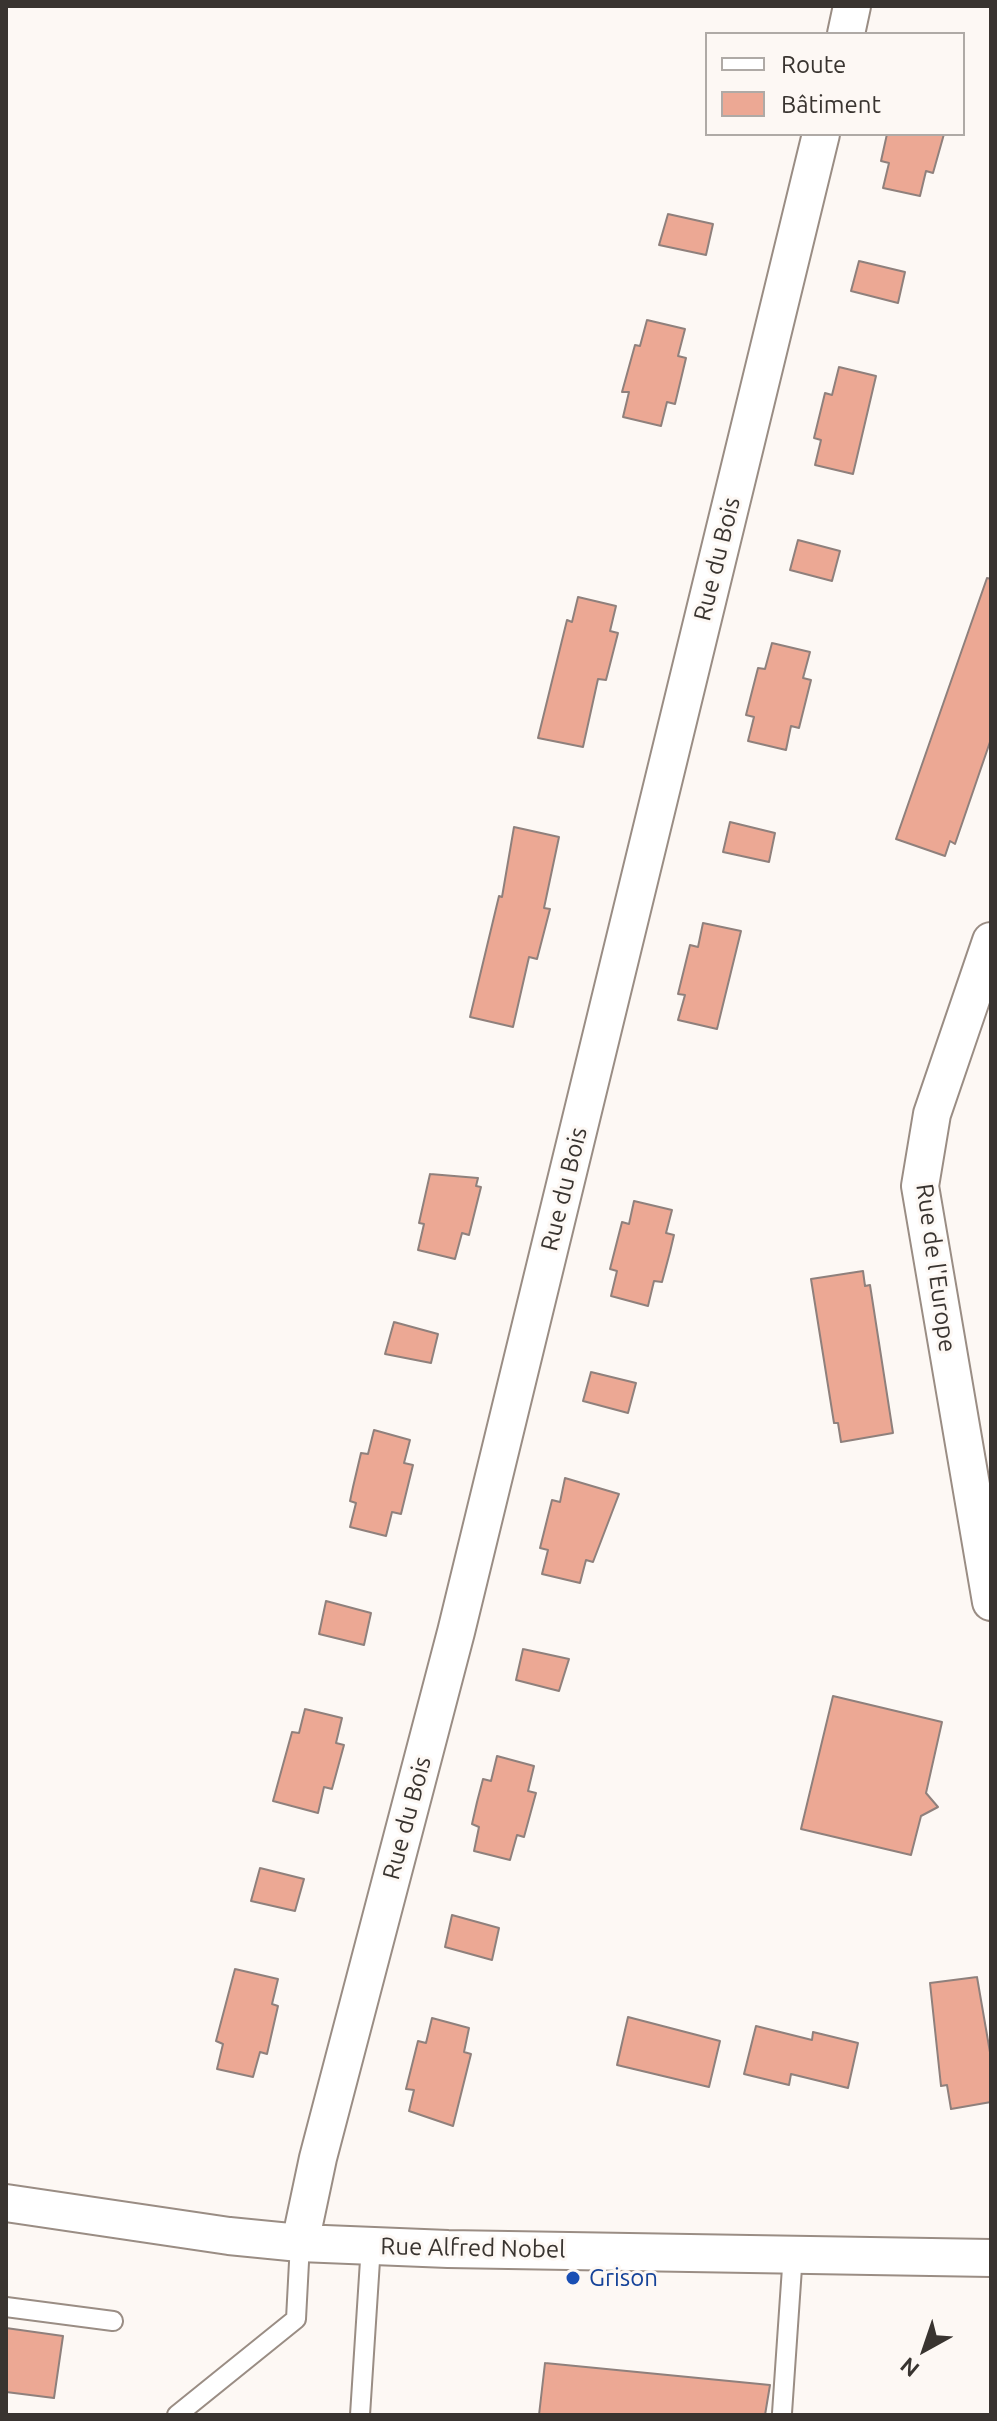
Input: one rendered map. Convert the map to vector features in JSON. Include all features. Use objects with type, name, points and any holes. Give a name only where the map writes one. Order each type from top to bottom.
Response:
[{"type":"street","points":[[846,32],[852,6]]},
{"type":"street","name":"Rue du Bois","points":[[300,2243],[318,2158],[460,1617],[821,136]]},
{"type":"street","name":"Rue de l'Europe","points":[[991,941],[932,1114],[920,1186],[991,1602]]},
{"type":"street","name":"Rue Alfred Nobel","points":[[6,2203],[229,2236],[300,2243],[991,2258]]},
{"type":"lane","points":[[177,2415],[296,2319],[300,2243]]},
{"type":"lane","points":[[360,2415],[371,2245]]},
{"type":"lane","points":[[782,2413],[793,2253]]},
{"type":"lane","points":[[6,2307],[113,2321]]},
{"type":"building","points":[[887,136],[943,136],[933,173],[926,171],[920,196],[883,188],[889,163],[881,161]]},
{"type":"building","points":[[668,214],[713,224],[706,255],[659,245]]},
{"type":"building","points":[[859,261],[905,272],[898,303],[851,291]]},
{"type":"building","points":[[647,320],[685,329],[678,356],[686,358],[675,404],[667,402],[661,426],[623,417],[629,392],[622,392],[635,345],[640,346]]},
{"type":"building","points":[[839,367],[876,376],[853,474],[815,465],[821,440],[814,438],[825,393],[832,395]]},
{"type":"building","points":[[798,540],[840,551],[832,581],[790,570]]},
{"type":"building","points":[[987,578],[991,579],[991,739],[955,844],[950,841],[945,856],[896,839]]},
{"type":"building","points":[[578,597],[616,606],[610,631],[618,633],[606,680],[598,679],[583,747],[538,738],[567,620],[572,622]]},
{"type":"building","points":[[772,643],[810,652],[803,678],[811,680],[799,728],[791,726],[786,750],[748,741],[754,717],[746,715],[758,668],[765,669]]},
{"type":"building","points":[[730,822],[775,833],[769,862],[723,852]]},
{"type":"building","points":[[514,827],[559,837],[544,908],[550,909],[537,959],[529,957],[513,1027],[470,1017],[499,896],[502,897]]},
{"type":"building","points":[[703,923],[741,931],[717,1029],[678,1020],[685,995],[678,994],[690,945],[698,947]]},
{"type":"building","points":[[430,1174],[478,1178],[476,1186],[481,1187],[469,1235],[462,1233],[455,1259],[418,1250],[424,1224],[419,1223]]},
{"type":"building","points":[[634,1201],[672,1210],[666,1233],[674,1235],[670,1252],[662,1282],[654,1281],[648,1306],[611,1296],[617,1271],[610,1269],[622,1222],[629,1224]]},
{"type":"building","points":[[863,1271],[865,1286],[870,1285],[893,1433],[841,1442],[838,1423],[834,1423],[811,1279]]},
{"type":"building","points":[[394,1322],[438,1334],[431,1363],[385,1354]]},
{"type":"building","points":[[591,1372],[636,1383],[628,1413],[583,1401]]},
{"type":"building","points":[[374,1430],[410,1440],[404,1463],[413,1465],[401,1514],[392,1512],[386,1536],[350,1527],[356,1503],[350,1501],[361,1453],[368,1454]]},
{"type":"building","points":[[565,1478],[619,1494],[593,1562],[586,1560],[580,1583],[542,1574],[548,1550],[540,1548],[552,1500],[560,1502]]},
{"type":"building","points":[[326,1601],[371,1613],[364,1645],[319,1634]]},
{"type":"building","points":[[523,1649],[569,1659],[559,1691],[516,1680]]},
{"type":"building","points":[[833,1696],[942,1722],[926,1793],[938,1807],[921,1816],[911,1855],[801,1829]]},
{"type":"building","points":[[305,1709],[342,1718],[336,1743],[344,1745],[332,1789],[324,1787],[318,1813],[273,1801],[292,1732],[299,1733]]},
{"type":"building","points":[[497,1756],[534,1766],[528,1791],[536,1793],[524,1837],[517,1835],[510,1860],[474,1851],[479,1827],[472,1824],[477,1802],[483,1779],[491,1781]]},
{"type":"building","points":[[260,1868],[304,1879],[295,1911],[251,1901]]},
{"type":"building","points":[[452,1915],[499,1928],[492,1960],[445,1947]]},
{"type":"building","points":[[235,1969],[278,1979],[272,2004],[278,2006],[267,2054],[260,2052],[253,2077],[217,2069],[223,2044],[216,2041]]},
{"type":"building","points":[[977,1977],[991,2058],[991,2102],[951,2109],[947,2085],[941,2086],[930,1983]]},
{"type":"building","points":[[628,2017],[720,2041],[709,2087],[617,2065]]},
{"type":"building","points":[[432,2018],[469,2028],[464,2052],[471,2054],[453,2126],[409,2111],[414,2090],[406,2089],[418,2041],[426,2043]]},
{"type":"building","points":[[756,2026],[812,2040],[813,2032],[858,2043],[848,2088],[791,2074],[789,2085],[744,2074]]},
{"type":"building","points":[[6,2328],[63,2336],[54,2398],[6,2392]]},
{"type":"building","points":[[545,2363],[770,2385],[765,2415],[539,2415]]},
{"type":"place","name":"Grison","points":[[573,2278]]}]
